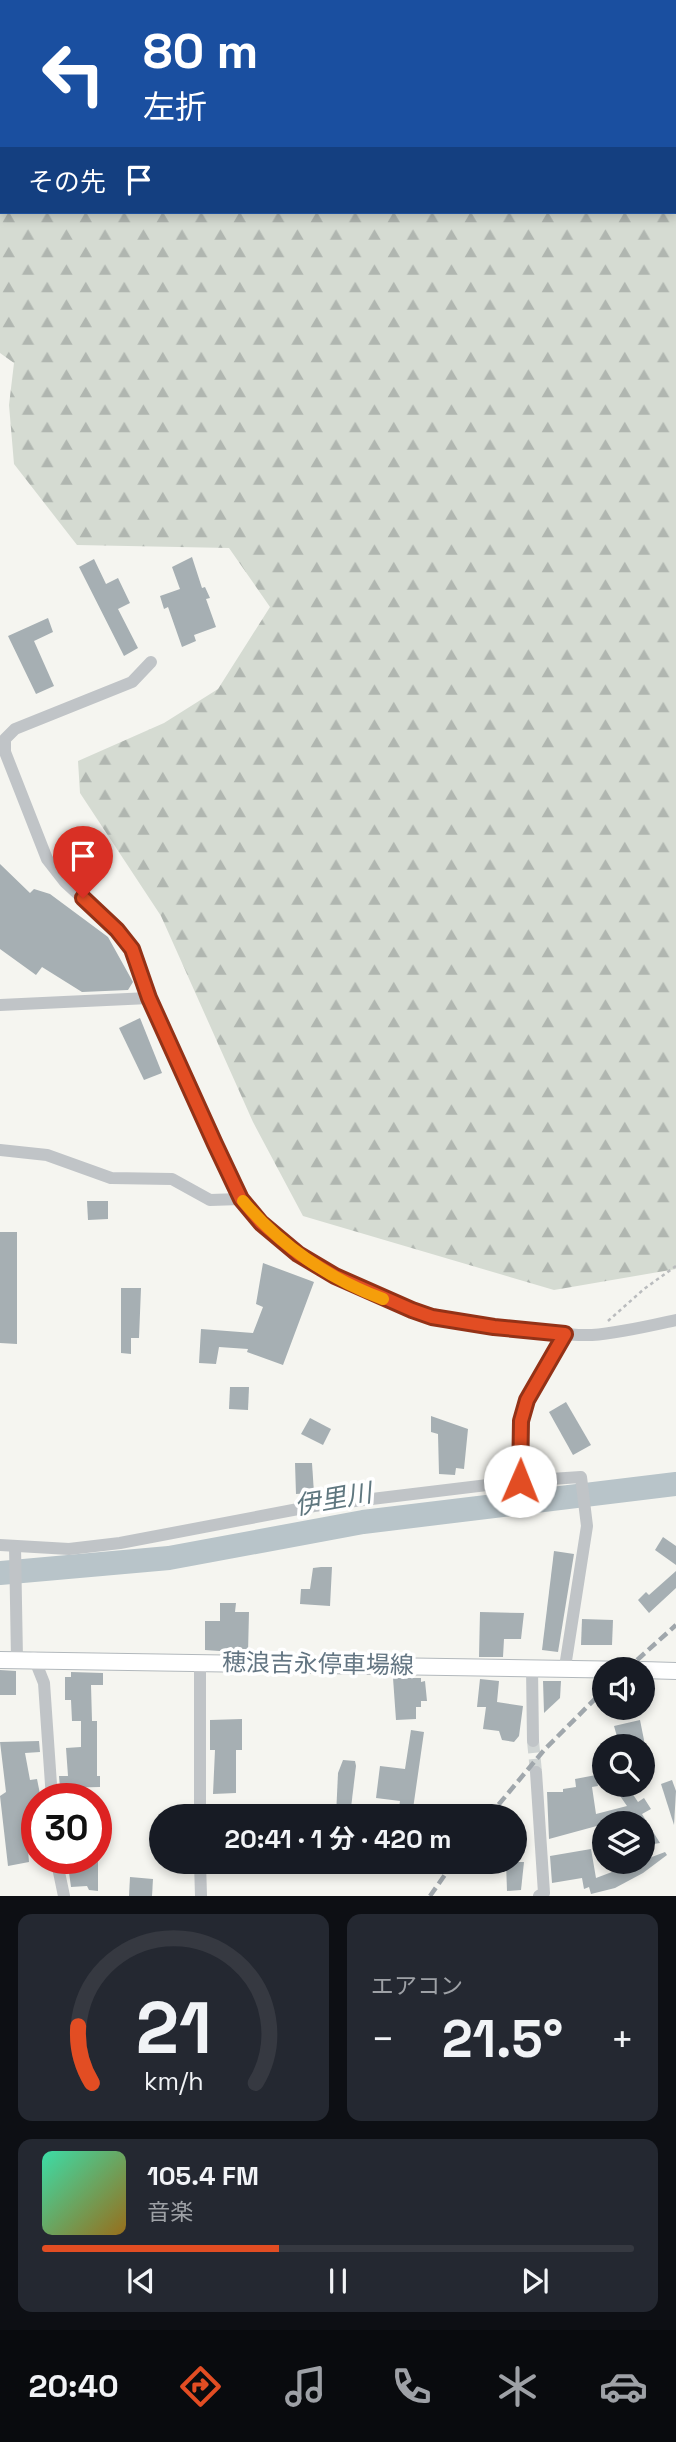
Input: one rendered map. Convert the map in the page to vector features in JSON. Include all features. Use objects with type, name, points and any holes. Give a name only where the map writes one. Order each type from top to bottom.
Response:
[{"type":"main road","name":"穂浪吉永停車場線","points":[[0,1660],[34,1658],[592,1668]]},
{"type":"main road","points":[[655,1670],[676,1671]]},
{"type":"street","points":[[151,662],[132,682],[15,729],[5,739],[5,752],[47,859],[65,882],[117,930],[132,949],[149,998],[241,1199],[261,1223],[298,1254],[373,1295],[432,1317],[494,1327],[592,1335],[676,1320]]},
{"type":"street","points":[[0,1005],[149,998]]},
{"type":"street","points":[[0,1150],[47,1155],[111,1178],[172,1179],[210,1200],[241,1199]]},
{"type":"street","points":[[520,1481],[521,1421],[527,1400],[565,1334]]},
{"type":"street","points":[[0,1545],[69,1549],[120,1543],[314,1506],[520,1481],[581,1477],[587,1526],[565,1667]]},
{"type":"street","points":[[15,1547],[17,1659]]},
{"type":"street","points":[[34,1658],[44,1683],[51,1783]]},
{"type":"street","points":[[200,1662],[200,1804]]},
{"type":"street","points":[[532,1668],[533,1741]]},
{"type":"street","points":[[536,1772],[544,1893],[539,1896]]},
{"type":"street","points":[[59,1874],[64,1896]]},
{"type":"street","points":[[200,1874],[201,1896]]},
{"type":"path","points":[[592,1335],[644,1289],[676,1266]]},
{"type":"green space","points":[[0,214],[676,214],[676,1269],[554,1290],[303,1216],[253,1122],[161,916],[80,793],[78,761],[164,723],[218,689],[270,607],[229,548],[77,545],[14,464],[9,405],[14,363],[0,353]]},
{"type":"building","points":[[192,557],[202,588],[205,587],[210,598],[206,599],[216,627],[194,635],[196,641],[182,647],[168,607],[164,609],[160,596],[180,589],[172,567]]},
{"type":"building","points":[[94,559],[106,584],[118,578],[130,603],[118,609],[138,648],[124,656],[79,567]]},
{"type":"building","points":[[48,618],[53,632],[34,641],[54,686],[36,694],[8,636]]},
{"type":"building","points":[[0,864],[30,893],[34,889],[50,894],[108,937],[133,982],[128,990],[82,992],[42,967],[36,975],[0,949]]},
{"type":"building","points":[[140,1018],[162,1073],[144,1080],[119,1028]]},
{"type":"building","points":[[87,1201],[108,1201],[108,1219],[88,1220]]},
{"type":"building","points":[[0,1232],[17,1232],[17,1344],[0,1343]]},
{"type":"building","points":[[263,1263],[314,1282],[283,1365],[247,1352],[248,1349],[219,1347],[216,1364],[199,1363],[201,1329],[253,1333],[263,1307],[256,1304]]},
{"type":"building","points":[[121,1288],[141,1288],[139,1338],[131,1338],[131,1354],[121,1353]]},
{"type":"building","points":[[230,1387],[249,1387],[248,1410],[229,1409]]},
{"type":"building","points":[[566,1402],[591,1445],[573,1455],[549,1412]]},
{"type":"building","points":[[431,1416],[468,1429],[464,1469],[456,1468],[455,1475],[439,1474],[438,1434],[431,1432]]},
{"type":"building","points":[[310,1418],[331,1429],[323,1445],[301,1434]]},
{"type":"building","points":[[295,1463],[312,1463],[314,1493],[296,1494]]},
{"type":"building","points":[[663,1537],[676,1546],[676,1565],[655,1550]]},
{"type":"building","points":[[554,1551],[574,1554],[558,1652],[542,1650]]},
{"type":"building","points":[[332,1567],[330,1606],[300,1604],[301,1589],[310,1589],[313,1568]]},
{"type":"building","points":[[676,1571],[676,1588],[649,1613],[638,1600],[646,1592],[649,1595]]},
{"type":"building","points":[[220,1603],[236,1603],[235,1612],[249,1612],[248,1653],[205,1650],[205,1621],[220,1621]]},
{"type":"building","points":[[480,1612],[524,1613],[521,1639],[504,1639],[503,1657],[479,1657]]},
{"type":"building","points":[[582,1619],[613,1620],[612,1645],[581,1645]]},
{"type":"building","points":[[0,1670],[16,1671],[16,1695],[0,1695]]},
{"type":"building","points":[[71,1672],[103,1673],[103,1685],[91,1685],[92,1721],[97,1721],[97,1776],[100,1776],[100,1783],[60,1783],[59,1776],[68,1776],[66,1748],[81,1747],[81,1721],[72,1721],[71,1700],[65,1700],[65,1677],[71,1677]]},
{"type":"building","points":[[393,1678],[421,1678],[421,1682],[425,1681],[427,1701],[421,1701],[421,1707],[416,1707],[416,1719],[396,1720]]},
{"type":"building","points":[[480,1679],[499,1681],[497,1702],[523,1706],[519,1736],[514,1742],[502,1740],[499,1731],[483,1729],[486,1707],[477,1707]]},
{"type":"building","points":[[543,1681],[561,1681],[560,1698],[544,1713]]},
{"type":"building","points":[[242,1719],[242,1750],[236,1750],[236,1793],[213,1794],[215,1750],[210,1750],[210,1720]]},
{"type":"building","points":[[640,1720],[643,1734],[616,1734],[614,1726]]},
{"type":"building","points":[[411,1730],[424,1732],[414,1804],[400,1804],[400,1801],[376,1798],[380,1766],[405,1769]]},
{"type":"building","points":[[39,1741],[40,1752],[25,1753],[30,1780],[37,1779],[38,1783],[21,1783],[21,1864],[8,1866],[0,1796],[6,1792],[0,1742]]},
{"type":"building","points":[[343,1760],[355,1761],[351,1804],[337,1804],[338,1773]]},
{"type":"building","points":[[592,1776],[592,1797],[596,1811],[592,1811],[592,1827],[549,1839],[547,1792],[563,1792],[563,1789],[576,1787],[575,1779]]},
{"type":"building","points":[[672,1780],[676,1791],[674,1825],[661,1784]]},
{"type":"building","points":[[621,1797],[635,1797],[638,1802],[644,1798],[651,1809],[608,1811],[627,1806]]},
{"type":"building","points":[[591,1849],[592,1874],[595,1874],[596,1878],[607,1874],[641,1874],[615,1888],[591,1894],[589,1887],[584,1889],[582,1878],[552,1883],[550,1856]]},
{"type":"building","points":[[665,1852],[667,1855],[655,1864],[655,1856]]},
{"type":"building","points":[[69,1874],[98,1874],[98,1891],[89,1890],[87,1886],[71,1887]]},
{"type":"building","points":[[506,1874],[523,1874],[521,1890],[507,1891]]},
{"type":"building","points":[[130,1877],[153,1879],[152,1896],[129,1896]]},
{"type":"waterway","name":"伊里川","points":[[0,1573],[169,1558],[363,1522],[676,1484]]},
{"type":"tunnel","points":[[533,1741],[536,1772]]},
{"type":"railway","points":[[640,1657],[676,1625]]},
{"type":"railway","points":[[499,1804],[545,1749],[592,1702]]},
{"type":"railway","points":[[430,1896],[446,1874]]},
{"type":"slow traffic","points":[[243,1201],[261,1223],[298,1254],[335,1276],[383,1299]]},
{"type":"route","points":[[83,898],[117,930],[132,949],[149,998],[215,1144],[241,1199],[261,1223],[298,1254],[335,1276],[412,1310],[432,1317],[494,1327],[565,1334],[527,1400],[521,1421],[520,1481]]}]
